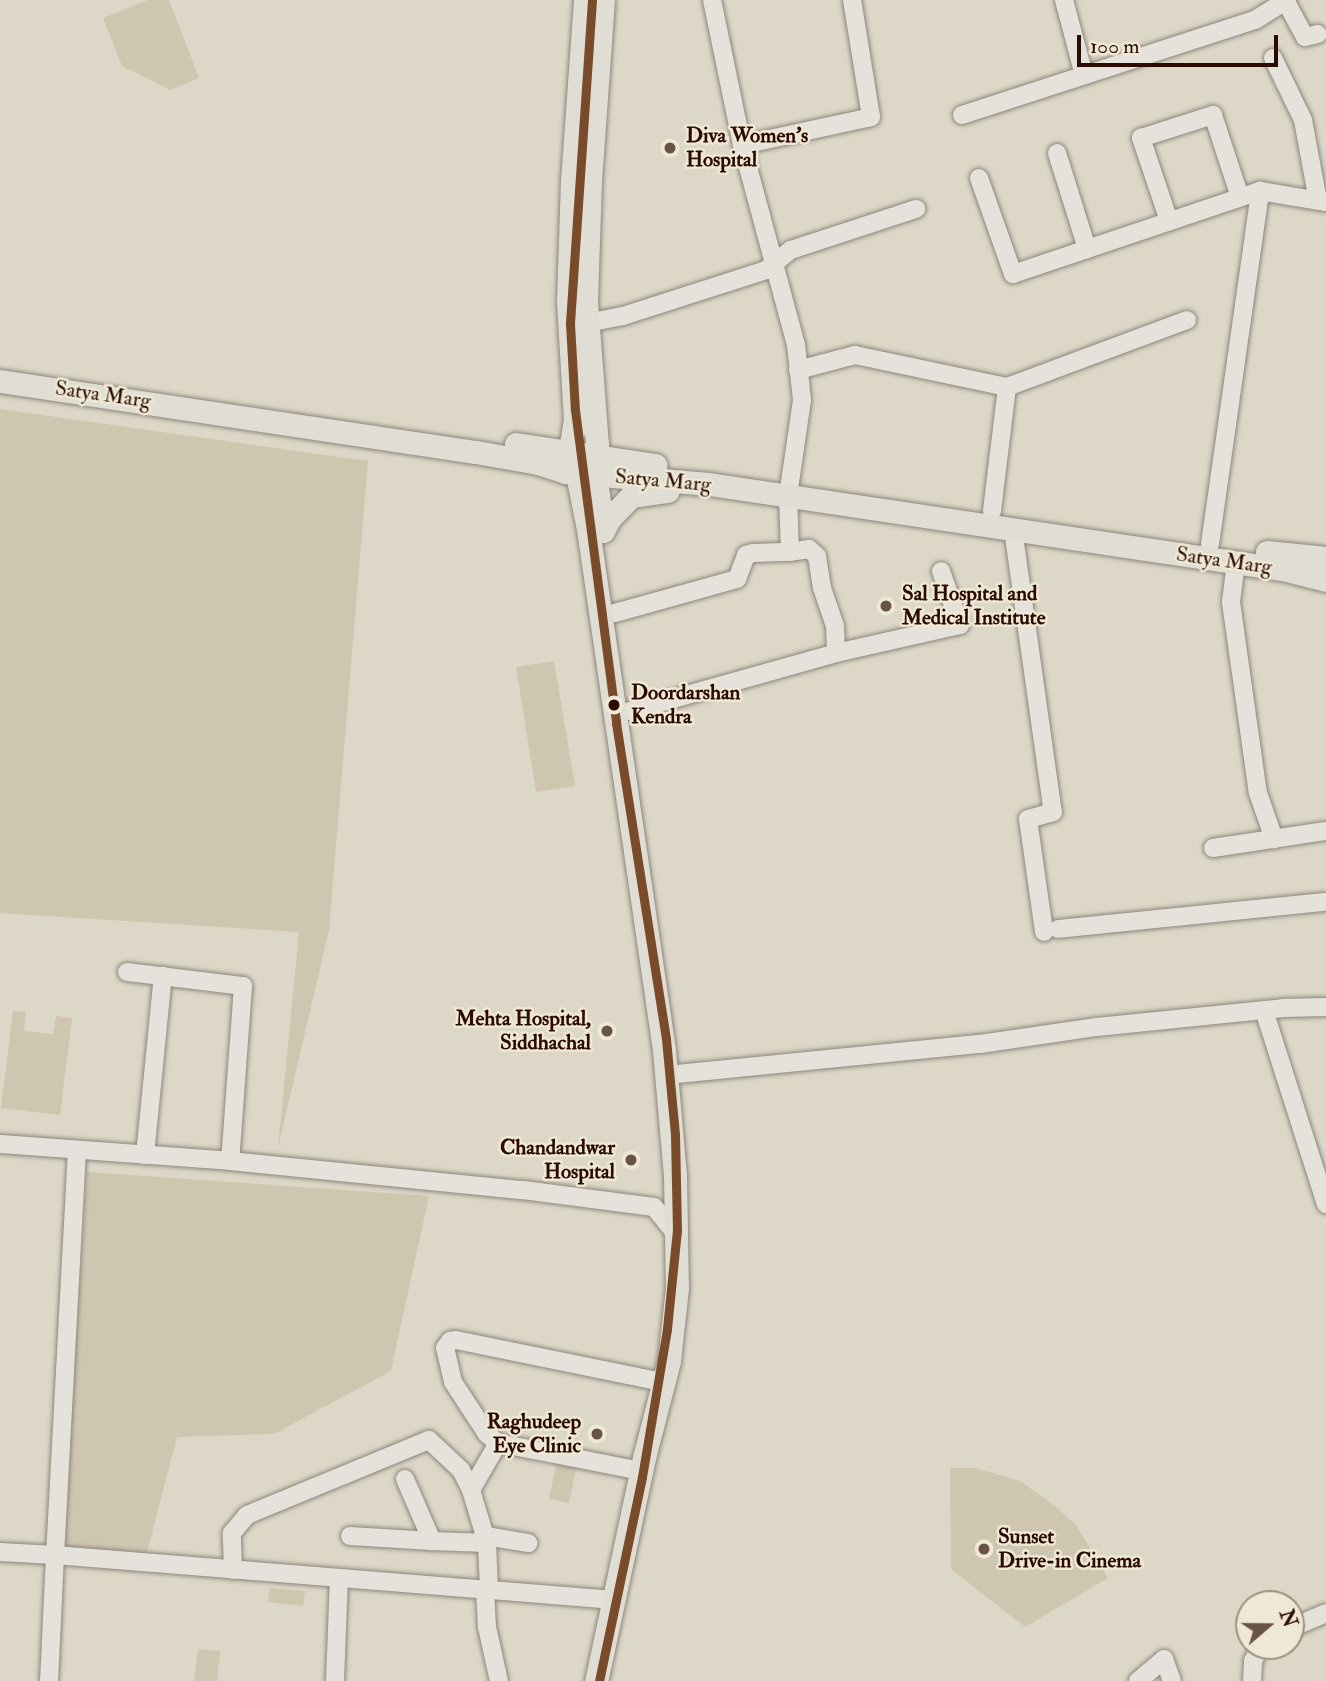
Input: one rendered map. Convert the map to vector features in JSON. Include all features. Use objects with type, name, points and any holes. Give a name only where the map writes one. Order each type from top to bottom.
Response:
[{"type":"main road","points":[[585,0],[569,289],[575,419],[603,531],[630,711],[674,1074],[677,1288],[663,1382],[596,1681]]},
{"type":"main road","points":[[603,0],[590,180],[585,464],[590,543],[689,1175],[691,1289],[683,1364],[611,1681]]},
{"type":"main road","name":"Satya Marg","points":[[0,368],[709,484],[789,488],[1013,529],[1236,562],[1326,580]]},
{"type":"main road","name":"Satya Marg","points":[[0,382],[476,452],[992,511],[1289,556],[1326,558]]},
{"type":"main road","points":[[603,531],[609,519],[631,496],[709,484]]},
{"type":"street","points":[[712,0],[742,145],[796,345],[802,400],[789,488],[790,552]]},
{"type":"street","points":[[742,145],[871,117],[852,0]]},
{"type":"street","points":[[1064,0],[1084,75]]},
{"type":"street","points":[[962,115],[1255,20],[1286,0],[1305,37],[1318,34]]},
{"type":"street","points":[[979,178],[1013,274],[1259,191],[1322,202],[1303,121],[1273,58]]},
{"type":"street","points":[[1169,221],[1141,138],[1213,115],[1240,197]]},
{"type":"street","points":[[1057,153],[1087,249]]},
{"type":"street","points":[[1210,544],[1259,191]]},
{"type":"street","points":[[587,323],[623,316],[766,270],[791,250],[916,209]]},
{"type":"street","points":[[798,370],[855,355],[1007,387],[1187,320]]},
{"type":"street","points":[[992,511],[1007,387]]},
{"type":"street","points":[[1013,529],[1053,813],[1028,819],[1051,931],[1326,902]]},
{"type":"street","points":[[615,613],[737,579],[746,555],[809,550],[817,556],[823,594],[835,626],[836,653]]},
{"type":"street","points":[[1236,562],[1231,602],[1258,793],[1275,839]]},
{"type":"street","points":[[630,711],[836,653],[960,625],[941,571]]},
{"type":"street","points":[[1213,848],[1326,831]]},
{"type":"street","points":[[127,972],[243,986],[230,1161]]},
{"type":"street","points":[[145,1155],[163,976]]},
{"type":"street","points":[[674,1074],[980,1044],[1097,1027],[1264,1010],[1326,1007]]},
{"type":"street","points":[[1264,1010],[1326,1204]]},
{"type":"street","points":[[0,1144],[230,1161],[523,1190],[654,1208],[675,1233]]},
{"type":"street","points":[[49,1681],[77,1150]]},
{"type":"street","points":[[641,1471],[498,1443],[487,1434],[453,1382],[445,1349],[450,1341],[663,1382]]},
{"type":"street","points":[[233,1570],[232,1533],[242,1518],[427,1440],[436,1444],[461,1470],[471,1490],[486,1539],[487,1627],[499,1681]]},
{"type":"street","points":[[471,1490],[498,1443]]},
{"type":"street","points":[[405,1479],[432,1541]]},
{"type":"street","points":[[349,1536],[432,1541],[486,1539],[528,1542]]},
{"type":"street","points":[[0,1552],[614,1601]]},
{"type":"street","points":[[335,1681],[339,1579]]},
{"type":"street","points":[[1305,1622],[1326,1612]]},
{"type":"street","points":[[1138,1681],[1164,1659],[1172,1681]]},
{"type":"street","points":[[1252,1681],[1254,1660]]},
{"type":"shaded area","points":[[148,0],[169,0],[199,78],[170,90],[122,66],[103,18]]},
{"type":"shaded area","points":[[0,409],[368,461],[329,930],[278,1148],[299,932],[0,913]]},
{"type":"shaded area","points":[[554,661],[575,786],[536,792],[516,667]]},
{"type":"shaded area","points":[[13,1011],[26,1012],[24,1031],[53,1034],[56,1016],[72,1018],[60,1115],[1,1108]]},
{"type":"shaded area","points":[[87,1172],[429,1196],[391,1371],[274,1434],[177,1437],[146,1556],[62,1546]]},
{"type":"shaded area","points":[[557,1460],[577,1464],[569,1503],[549,1499]]},
{"type":"shaded area","points":[[950,1468],[975,1468],[1020,1481],[1076,1525],[1108,1578],[1025,1627],[951,1569]]},
{"type":"shaded area","points":[[270,1588],[305,1591],[303,1606],[268,1602]]},
{"type":"shaded area","points":[[198,1649],[220,1651],[217,1681],[194,1681]]},
{"type":"transit line","points":[[592,0],[570,324],[575,410],[616,723],[666,1039],[675,1135],[677,1230],[667,1329],[642,1477],[599,1681]]},
{"type":"place","name":"Diva Women's Hospital","points":[[670,148]]},
{"type":"place","name":"Sal Hospital and Medical Institute","points":[[886,606]]},
{"type":"place","name":"Doordarshan Kendra","points":[[614,705]]},
{"type":"place","name":"Mehta Hospital, Siddhachal","points":[[607,1031]]},
{"type":"place","name":"Chandandwar Hospital","points":[[631,1160]]},
{"type":"place","name":"Raghudeep Eye Clinic","points":[[597,1434]]},
{"type":"place","name":"Sunset Drive-in Cinema","points":[[984,1549]]}]
